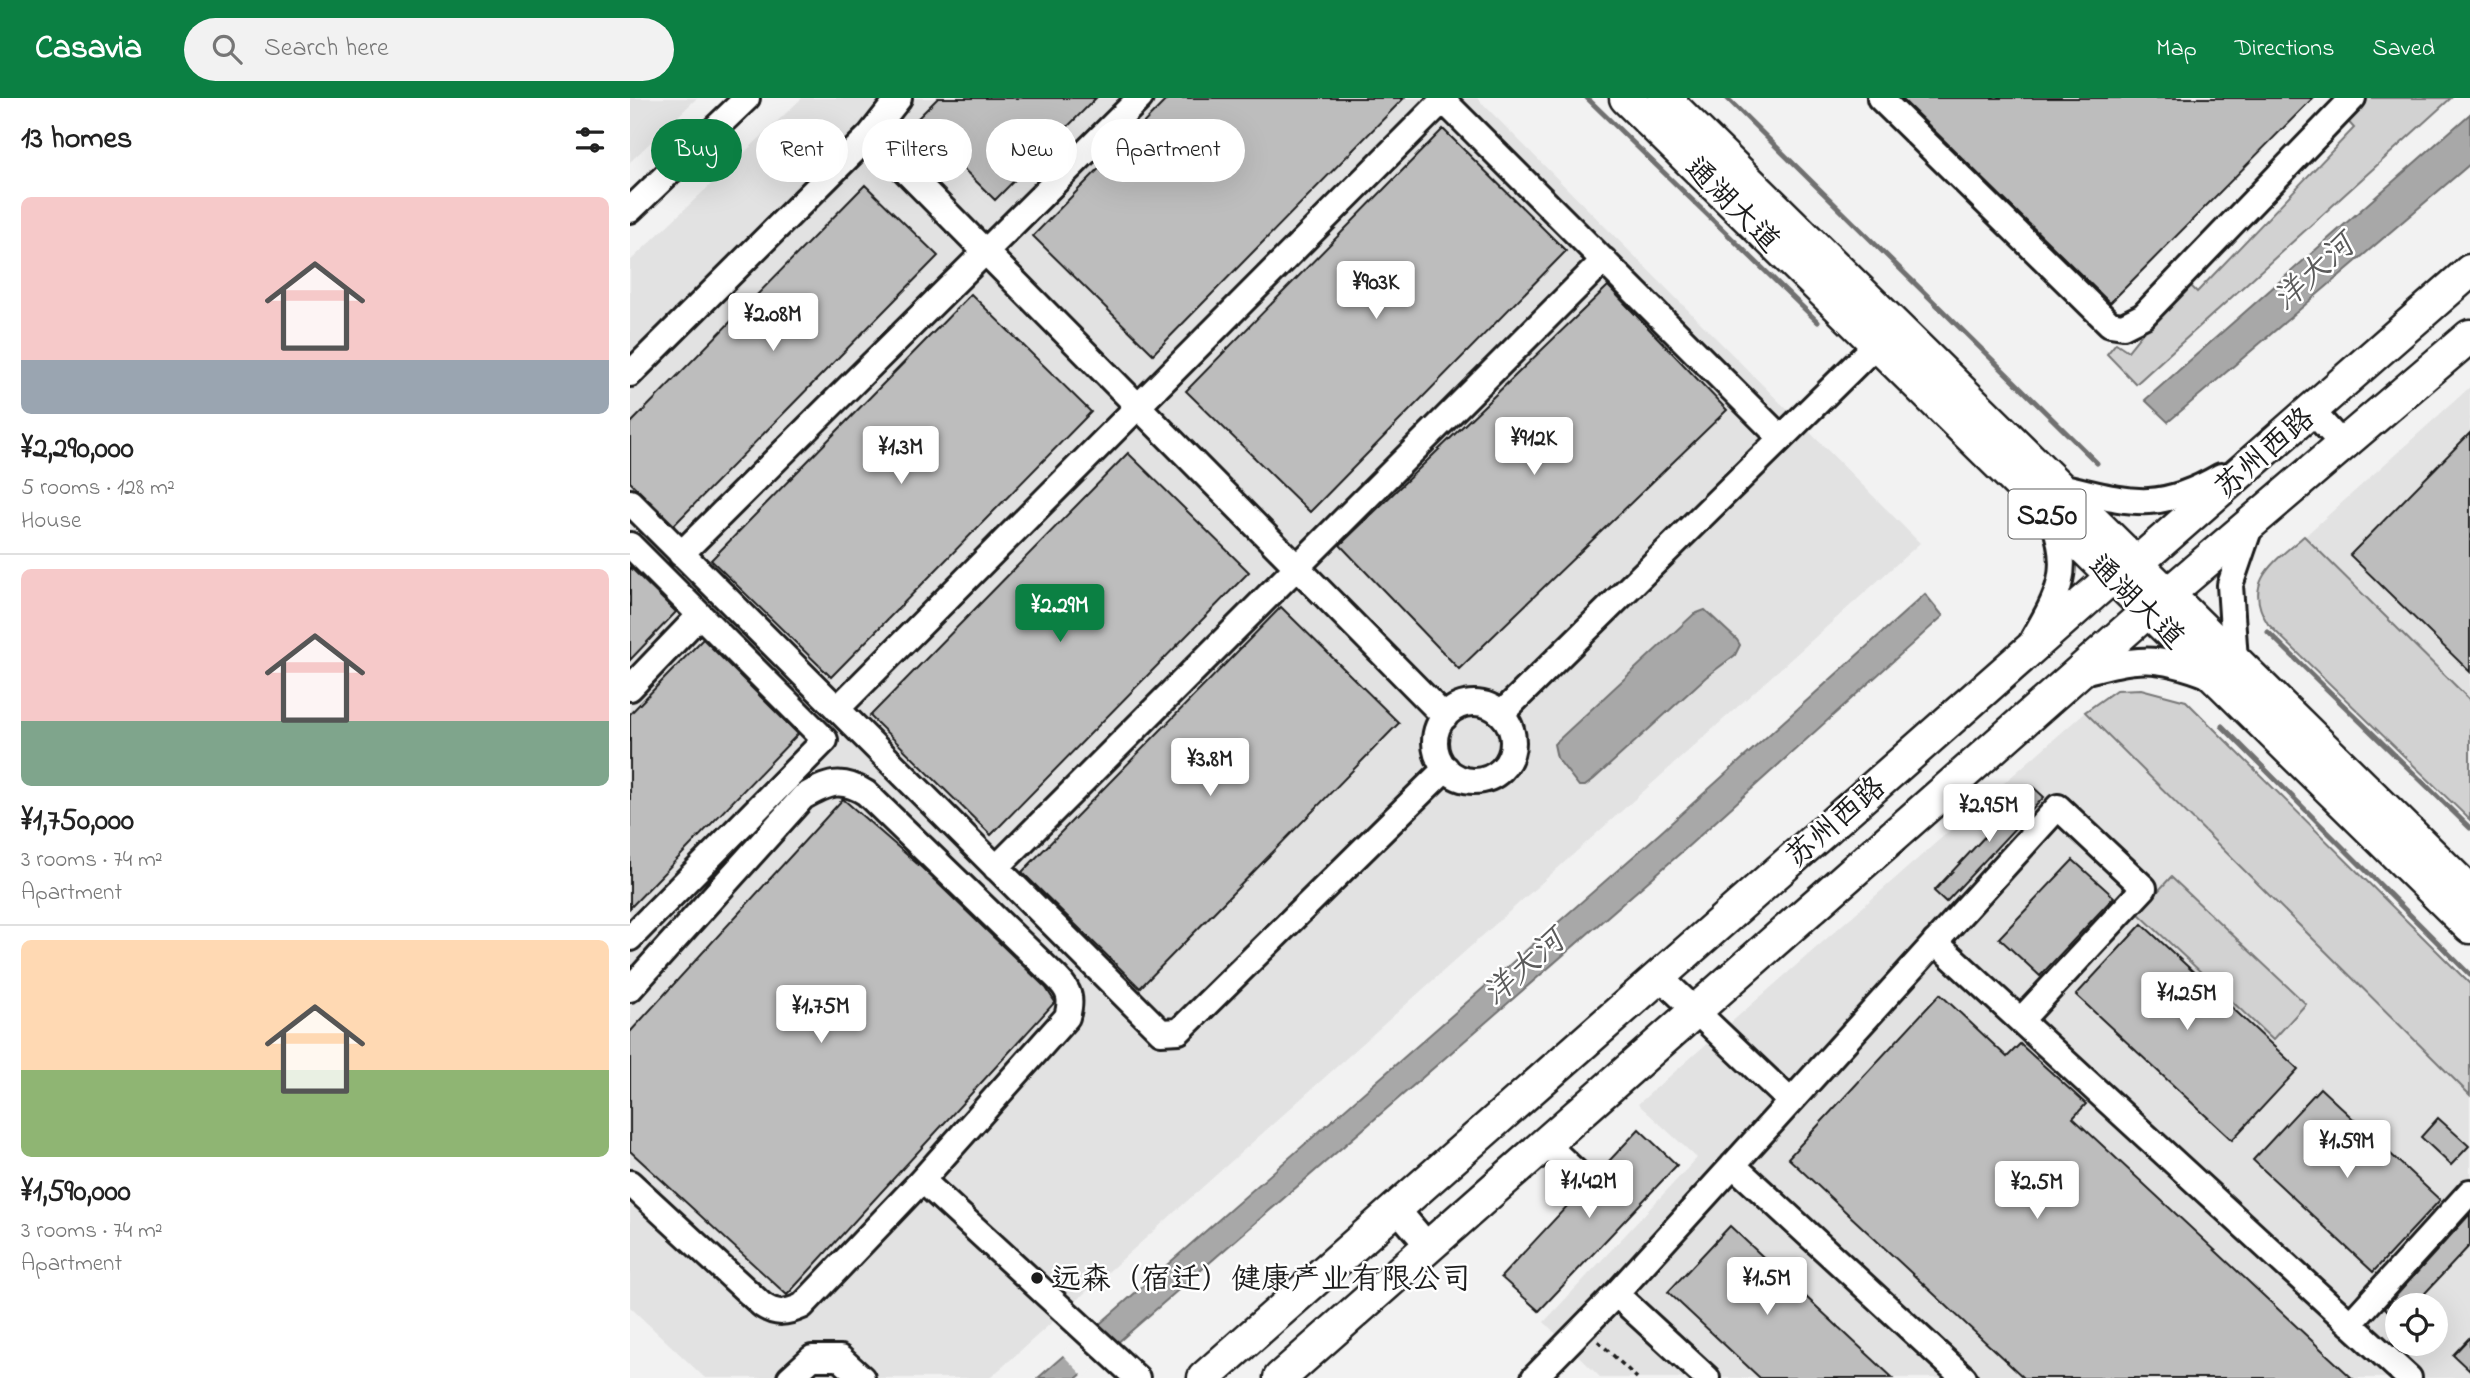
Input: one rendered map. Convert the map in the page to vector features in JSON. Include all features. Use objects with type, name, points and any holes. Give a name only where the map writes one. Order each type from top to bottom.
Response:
[{"type":"main road","name":"通湖大道","points":[[1626,98],[1885,336],[2056,485],[2124,570],[2226,669],[2470,892]]},
{"type":"main road","name":"通湖大道","points":[[1664,98],[2052,519],[2124,570]]},
{"type":"main road","name":"苏州西路","points":[[1204,1378],[2024,654],[2264,451],[2470,271]]},
{"type":"main road","name":"苏州西路","points":[[1280,1378],[2158,603],[2470,336]]},
{"type":"main road","name":"通湖大道","points":[[2226,669],[2470,927]]},
{"type":"street","points":[[630,210],[747,98]]},
{"type":"street","points":[[681,554],[1140,98]]},
{"type":"street","points":[[1880,98],[2110,324],[2123,326],[2143,316],[2353,98]]},
{"type":"street","points":[[837,709],[1442,99],[1781,438]]},
{"type":"street","points":[[879,119],[889,102]]},
{"type":"street","points":[[630,374],[862,143]]},
{"type":"street","points":[[916,182],[1445,717]]},
{"type":"street","points":[[996,869],[1604,260]]},
{"type":"street","points":[[1501,714],[1885,336]]},
{"type":"street","points":[[2311,410],[2343,446]]},
{"type":"street","points":[[2056,485],[2116,499],[2164,502],[2194,492],[2264,451]]},
{"type":"street","points":[[630,502],[1161,1032],[1179,1031],[1446,768]]},
{"type":"street","points":[[2024,654],[2051,607],[2060,584],[2062,545],[2052,519]]},
{"type":"street","points":[[2079,673],[2117,663],[2154,660],[2226,669],[2230,586],[2238,556],[2252,523]]},
{"type":"street","points":[[630,545],[825,740],[632,930]]},
{"type":"street","points":[[630,688],[700,615]]},
{"type":"street","points":[[1466,704],[1479,704],[1501,714],[1509,724],[1513,750],[1500,772],[1475,781],[1462,780],[1446,768],[1437,752],[1436,740],[1445,717],[1466,704]]},
{"type":"street","points":[[630,989],[803,797],[825,784],[851,783],[866,793],[1068,989],[1071,1001],[1067,1017],[922,1180],[802,1306],[775,1313],[762,1306],[630,1183]]},
{"type":"street","points":[[1534,1378],[1616,1294],[2058,807],[2144,888],[2021,1020]]},
{"type":"street","points":[[1935,942],[2409,1378]]},
{"type":"street","points":[[1660,976],[1790,1101]]},
{"type":"street","points":[[1546,1144],[1581,1177]]},
{"type":"street","points":[[1733,1165],[1965,1378]]},
{"type":"street","points":[[922,1180],[1137,1378]]},
{"type":"street","points":[[2350,1324],[2470,1192]]},
{"type":"street","points":[[1396,1208],[1429,1247]]},
{"type":"street","points":[[1616,1294],[1707,1378]]},
{"type":"street","points":[[790,1378],[812,1359],[840,1358],[862,1378]]},
{"type":"path","points":[[1584,1327],[1637,1378]]},
{"type":"shaded area","points":[[630,98],[697,98],[675,119],[651,119],[651,142],[630,162]]},
{"type":"shaded area","points":[[802,98],[1477,98],[1920,543],[990,1378],[705,1378],[630,1307],[630,261],[713,182],[742,182],[742,155],[756,142],[756,182],[848,182],[848,119],[780,119]]},
{"type":"shaded area","points":[[2361,98],[2451,98],[2136,384],[2107,354],[2116,343],[2128,351],[2185,280],[2197,292],[2354,128],[2343,116]]},
{"type":"shaded area","points":[[2470,387],[2470,700],[2304,537]]},
{"type":"shaded area","points":[[2304,536],[2470,700],[2470,820],[2268,624],[2258,596],[2260,585],[2272,564]]},
{"type":"shaded area","points":[[2141,689],[2186,701],[2470,984],[2470,1095],[2085,712],[2116,690]]},
{"type":"shaded area","points":[[2085,712],[2470,1095],[2470,1378],[1601,1378],[1544,1322],[1697,1158],[1638,1104]]},
{"type":"shaded area","points":[[2171,877],[2306,1004],[2273,1040],[2138,913]]},
{"type":"water","name":"洋大河","points":[[2470,114],[2470,164],[2168,422],[2145,400]]},
{"type":"water","name":"洋大河","points":[[1925,594],[1943,616],[1684,850],[1077,1378],[1038,1378],[1659,834]]},
{"type":"water","points":[[1705,610],[1737,640],[1740,645],[1735,655],[1706,677],[1594,779],[1585,786],[1579,786],[1557,758],[1554,744],[1694,614]]},
{"type":"pier","points":[[1094,1322],[1119,1345],[1084,1377],[1061,1353]]},
{"type":"building","points":[[938,98],[1096,98],[1075,119],[986,119],[986,182],[1013,182],[995,200],[972,177],[972,119],[917,119]]},
{"type":"building","points":[[1168,98],[1404,98],[1153,354],[1033,236],[1091,177],[1091,182],[1245,182],[1245,119],[1147,119]]},
{"type":"building","points":[[1901,98],[2313,98],[2110,303]]},
{"type":"building","points":[[1443,129],[1566,251],[1310,512],[1186,391]]},
{"type":"building","points":[[865,185],[938,256],[674,525],[630,482],[630,424]]},
{"type":"building","points":[[1608,286],[1727,410],[1459,669],[1340,545]]},
{"type":"building","points":[[971,294],[1091,412],[831,677],[711,560]]},
{"type":"building","points":[[2470,433],[2470,672],[2350,555]]},
{"type":"building","points":[[1128,453],[1249,572],[991,835],[870,716]]},
{"type":"building","points":[[630,567],[676,612],[630,660]]},
{"type":"building","points":[[1281,607],[1399,723],[1140,988],[1022,872]]},
{"type":"building","points":[[703,639],[798,734],[630,908],[630,714]]},
{"type":"building","points":[[2032,786],[2044,797],[1946,902],[1934,891]]},
{"type":"building","points":[[843,799],[922,868],[1046,988],[1055,1002],[787,1295],[630,1151],[630,1032]]},
{"type":"building","points":[[2073,860],[2114,897],[2040,976],[1999,938]]},
{"type":"building","points":[[2142,924],[2298,1069],[2232,1140],[2076,995]]},
{"type":"building","points":[[1940,994],[2007,1057],[2020,1044],[2086,1104],[2073,1118],[2352,1378],[2024,1378],[1788,1158]]},
{"type":"building","points":[[2320,1088],[2440,1200],[2373,1272],[2253,1160]]},
{"type":"building","points":[[2438,1118],[2469,1146],[2451,1165],[2421,1137]]},
{"type":"building","points":[[1639,1129],[1677,1165],[1539,1311],[1501,1277],[1581,1191],[1592,1187],[1595,1176]]},
{"type":"building","points":[[2470,1214],[2470,1245],[2425,1293],[2399,1293]]},
{"type":"building","points":[[1730,1226],[1893,1378],[1760,1378],[1668,1292]]},
{"type":"building","points":[[2470,1337],[2470,1371],[2453,1355]]},
{"type":"waterway","points":[[1587,98],[1818,322]]},
{"type":"waterway","points":[[1727,98],[2097,463]]},
{"type":"waterway","points":[[2268,632],[2470,828]]},
{"type":"waterway","points":[[2222,726],[2470,975]]},
{"type":"place","name":"远森（宿迁）健康产业有限公司","points":[[1037,1278]]}]
